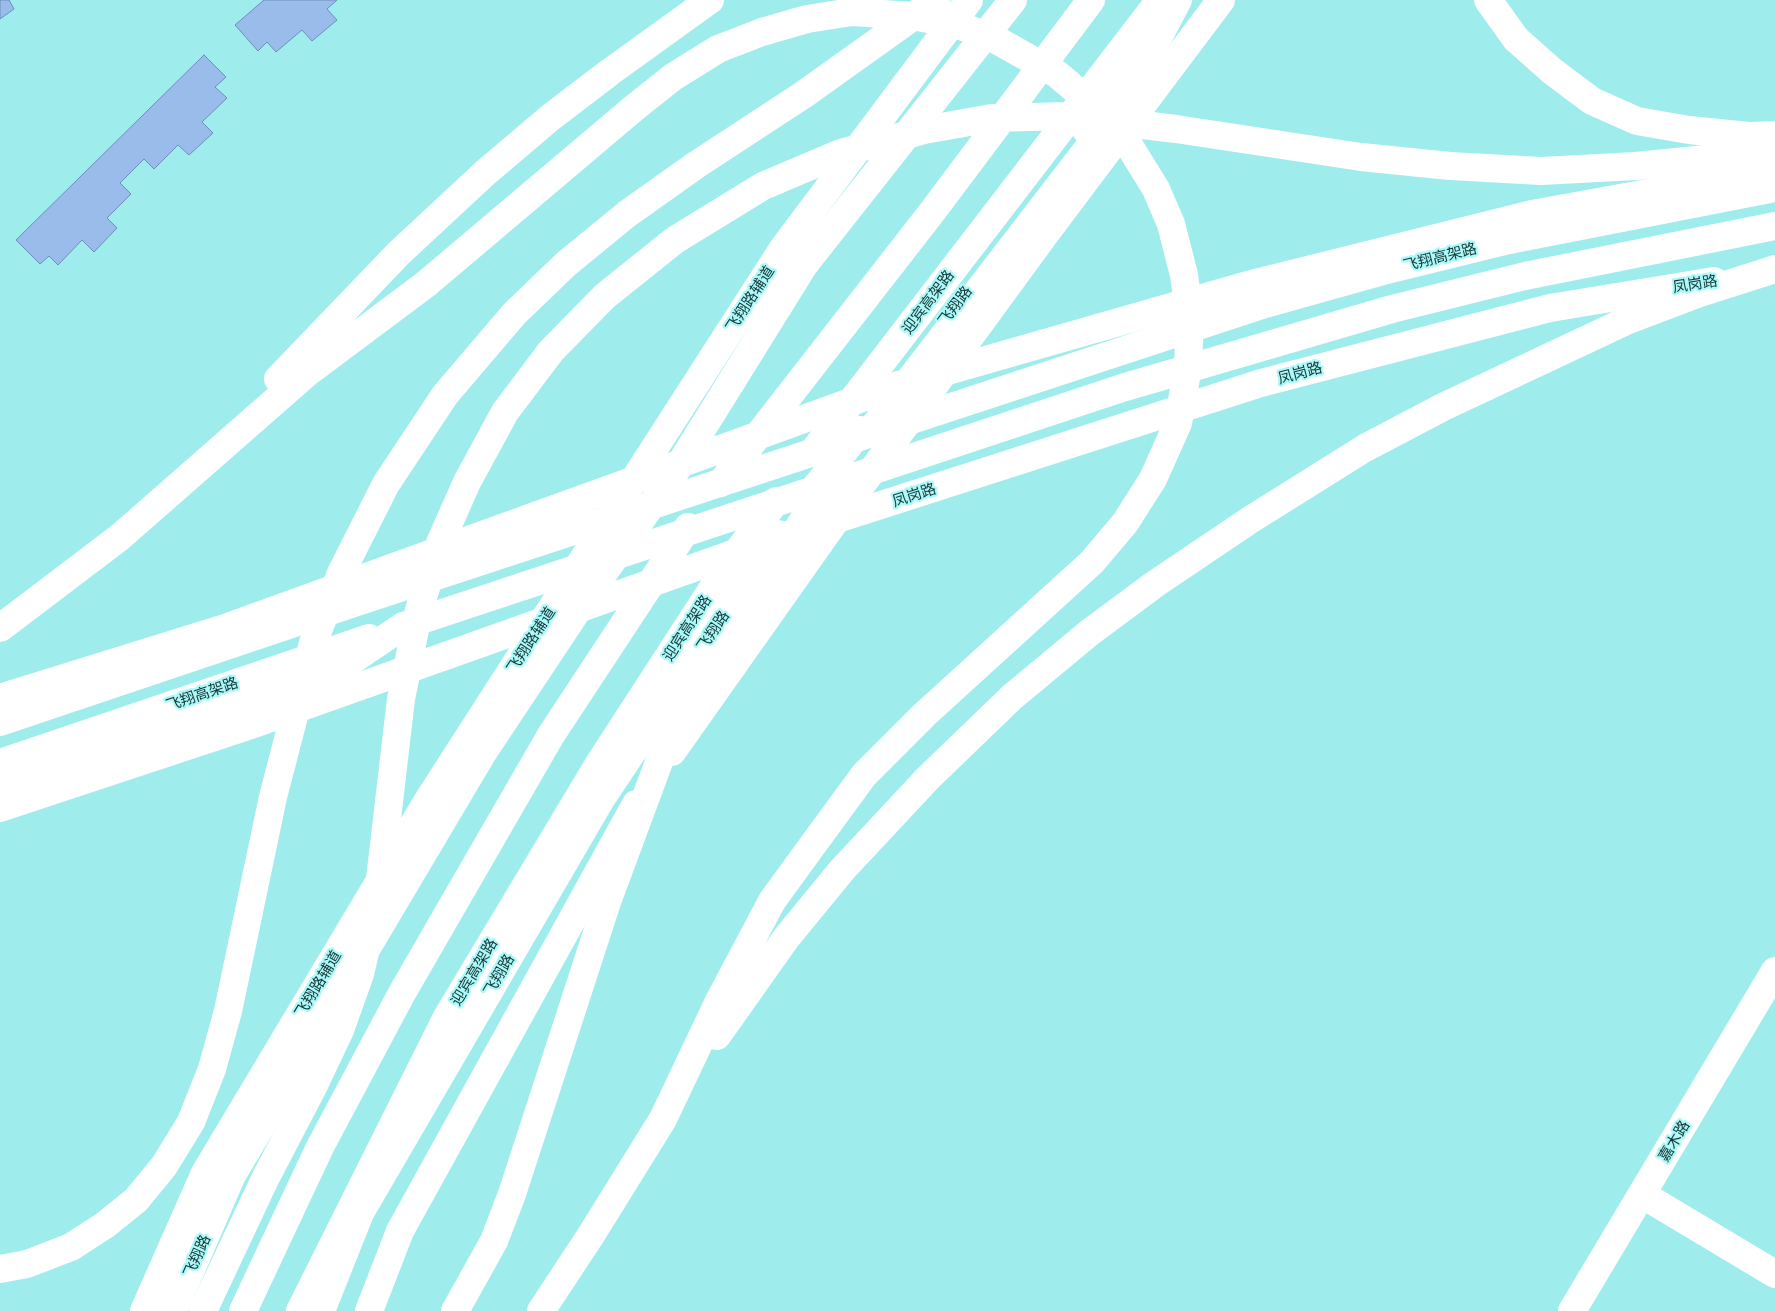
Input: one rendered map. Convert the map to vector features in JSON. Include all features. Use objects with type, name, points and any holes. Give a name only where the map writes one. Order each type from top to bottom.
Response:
[{"type":"main road","points":[[202,464],[295,360],[392,260],[485,173],[588,89],[710,0]]},
{"type":"main road","points":[[0,1268],[27,1264],[71,1247],[105,1225],[136,1200],[164,1166],[191,1122],[212,1069],[228,1012],[273,798],[313,642],[341,573],[386,484],[445,395],[514,314],[566,264],[619,221],[936,0]]},
{"type":"main road","name":"飞翔路辅道","points":[[144,1311],[205,1173],[430,797],[782,250],[969,0]]},
{"type":"main road","name":"飞翔路","points":[[173,1311],[232,1174],[482,754],[579,608],[679,466],[804,265],[1013,0]]},
{"type":"main road","points":[[243,1311],[320,1147],[402,993],[551,736],[692,521],[932,212],[1091,0]]},
{"type":"main road","name":"迎宾高架路","points":[[300,1311],[447,1017],[600,762],[731,560],[1160,0]]},
{"type":"main road","points":[[455,1311],[494,1241],[509,1202],[607,902],[669,734],[807,514],[1126,99],[1178,0]]},
{"type":"main road","name":"飞翔路","points":[[321,1311],[360,1213],[601,799],[775,539],[895,386],[1182,0]]},
{"type":"main road","points":[[369,1311],[400,1231],[631,811],[836,520],[1221,0]]},
{"type":"main road","points":[[1488,0],[1516,38],[1552,72],[1592,101],[1637,121],[1689,130],[1749,136],[1775,135]]},
{"type":"main road","points":[[0,628],[120,537],[307,373],[426,284],[641,102],[673,77],[718,49],[762,32],[807,19],[852,12],[912,16],[958,25],[993,38],[1058,74],[1091,103],[1127,142],[1156,189],[1172,224],[1184,274],[1190,318],[1188,367],[1178,423],[1153,479],[1125,523],[1092,562],[924,715],[864,775],[772,901],[719,1001],[662,1119]]},
{"type":"main road","points":[[203,1311],[265,1179],[340,1030],[360,974],[378,896],[401,698],[419,610],[440,543],[467,482],[505,412],[551,351],[605,296],[675,240],[763,186],[842,154],[924,130],[992,118],[1068,116],[1176,129],[1360,157],[1450,166],[1541,171],[1636,166],[1746,155],[1775,149]]},
{"type":"main road","points":[[0,698],[228,627],[632,483],[895,386],[1255,283],[1532,214],[1775,170]]},
{"type":"main road","name":"飞翔高架路","points":[[0,722],[1111,353],[1265,304],[1383,271],[1509,240],[1775,188]]},
{"type":"main road","name":"飞翔高架路","points":[[0,762],[403,626],[1122,388],[1392,309],[1524,276],[1775,226]]},
{"type":"main road","points":[[541,1311],[591,1236],[662,1119],[732,1014],[787,937],[842,870],[935,771],[1012,697],[1089,632],[1250,520],[1365,448],[1516,370],[1626,321],[1700,293],[1775,270]]},
{"type":"main road","name":"凤岗路","points":[[0,808],[251,725],[775,539],[1261,383],[1550,308],[1775,270]]},
{"type":"main road","points":[[0,790],[320,682],[403,626]]},
{"type":"main road","name":"嘉木路","points":[[1572,1311],[1775,970]]},
{"type":"main road","points":[[1642,1195],[1775,1274]]},
{"type":"building","points":[[0,0],[9,0],[14,9],[0,19]]},
{"type":"building","points":[[264,0],[337,0],[327,9],[337,20],[312,41],[302,30],[276,52],[267,42],[258,51],[235,25]]},
{"type":"building","points":[[204,55],[226,77],[215,87],[227,98],[202,122],[213,133],[189,155],[178,145],[154,169],[144,159],[120,183],[131,194],[107,218],[117,228],[94,252],[82,240],[58,265],[49,256],[40,264],[16,240]]}]
